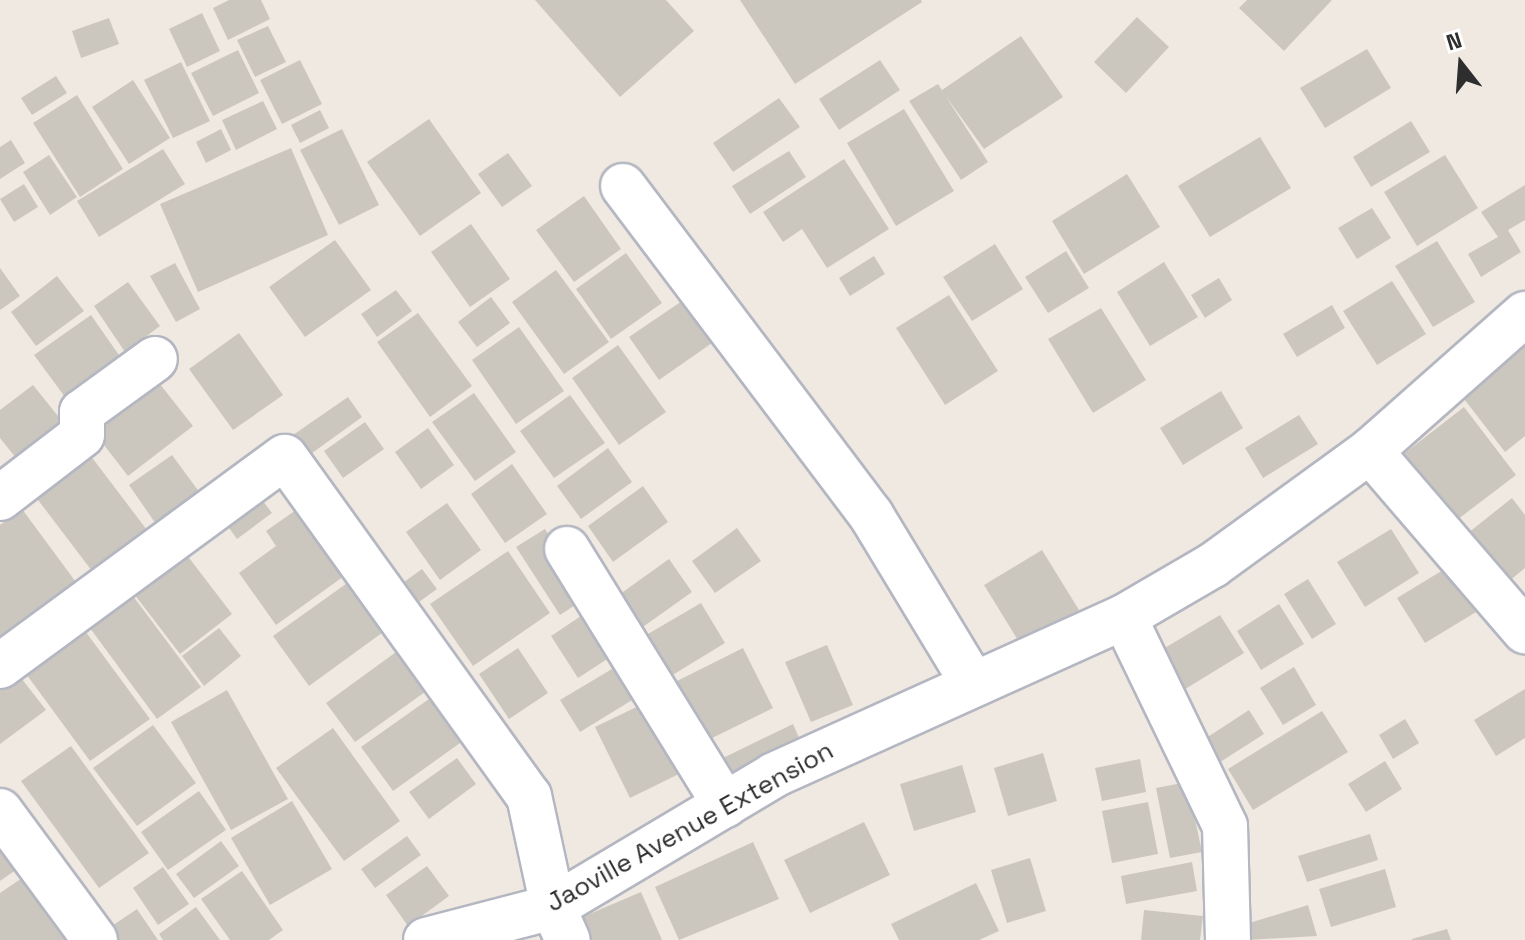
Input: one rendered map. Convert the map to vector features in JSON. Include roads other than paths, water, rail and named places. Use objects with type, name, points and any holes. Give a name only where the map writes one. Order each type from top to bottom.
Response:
[{"type":"street","points":[[623,186],[871,515],[972,682]]},
{"type":"street","name":"Jaoville Avenue Extension","points":[[426,940],[560,924],[725,805],[774,775],[972,682],[1124,617],[1213,565],[1370,451],[1525,314]]},
{"type":"street","points":[[0,498],[82,435],[82,412],[155,359]]},
{"type":"street","points":[[1370,451],[1525,631]]},
{"type":"street","points":[[0,666],[285,457],[529,796],[560,924]]},
{"type":"street","points":[[567,549],[725,805]]},
{"type":"street","points":[[1124,617],[1225,826],[1228,940]]},
{"type":"street","points":[[0,811],[95,940]]}]
